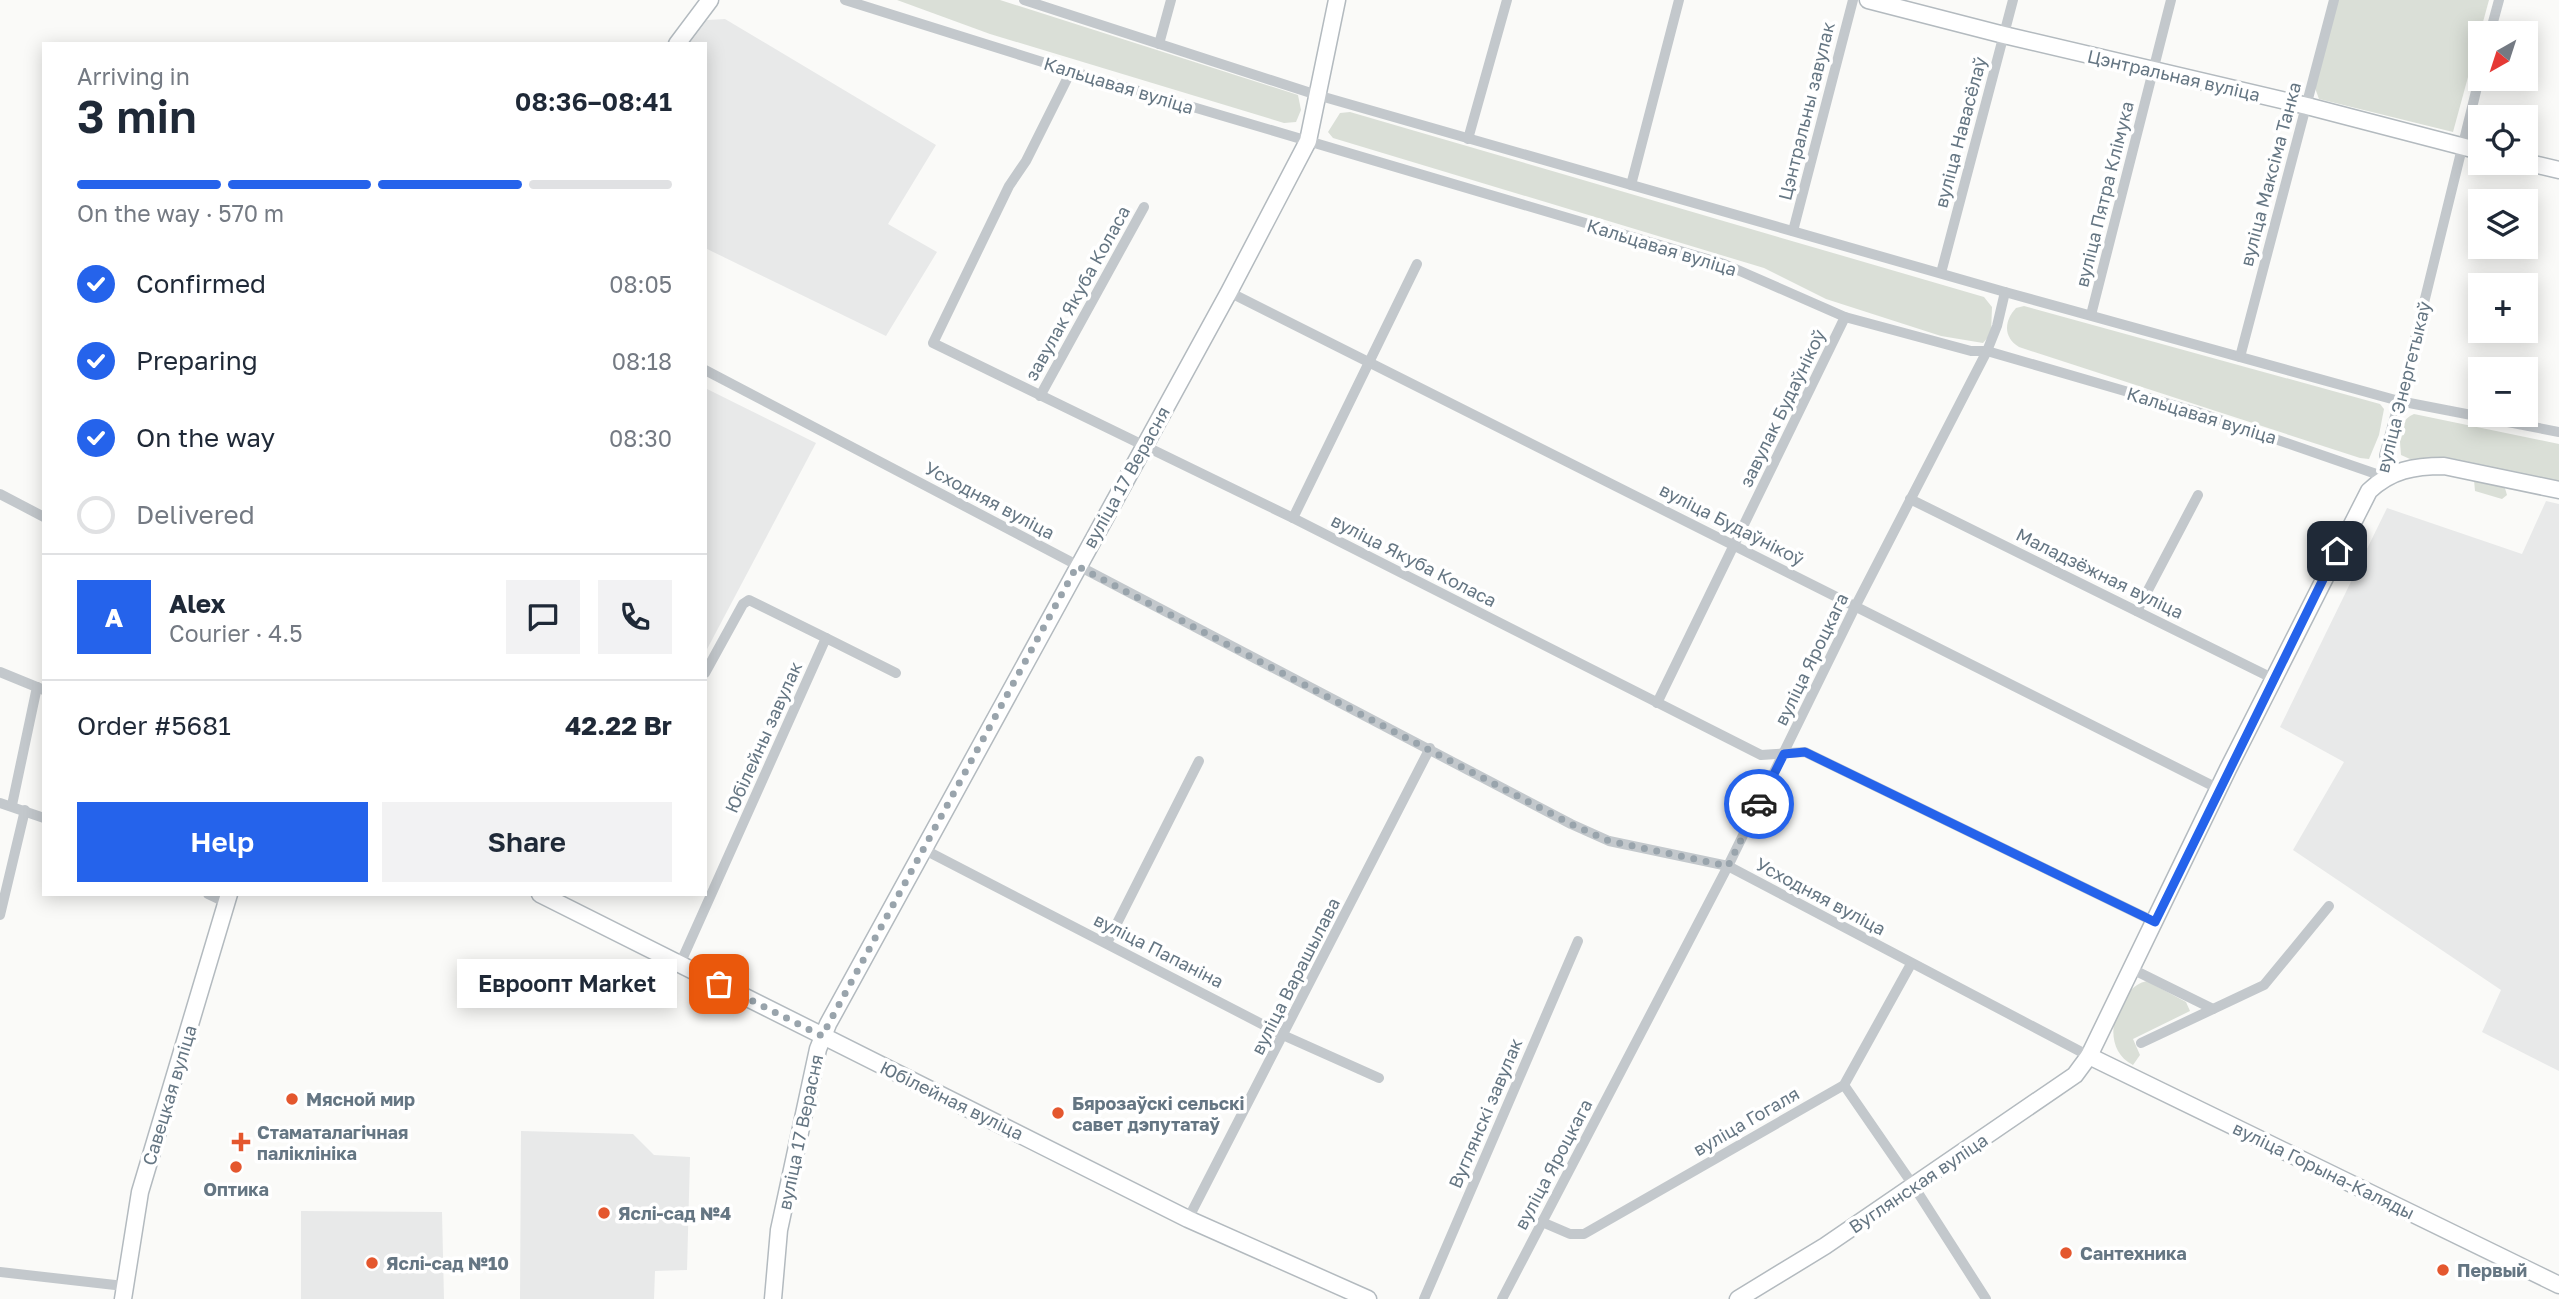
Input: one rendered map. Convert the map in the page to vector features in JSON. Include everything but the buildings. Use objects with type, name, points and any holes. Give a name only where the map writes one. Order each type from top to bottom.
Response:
[{"type":"street","points":[[678,42],[710,0]]},
{"type":"street","name":"Кальцавая вуліца","points":[[845,0],[876,5],[1071,71],[1724,264],[1845,317],[1971,351],[1987,351],[2197,412],[2385,477]]},
{"type":"street","points":[[1024,0],[1317,95],[2006,292],[2399,401],[2559,432]]},
{"type":"street","points":[[1159,44],[1171,0]]},
{"type":"street","name":"вуліца 17 Верасня","points":[[773,1299],[779,1230],[822,1036],[1229,292],[1308,141],[1337,0]]},
{"type":"street","points":[[1468,139],[1507,0]]},
{"type":"street","points":[[1631,185],[1679,0]]},
{"type":"street","name":"Цэнтральны завулак","points":[[1793,231],[1853,0]]},
{"type":"street","name":"Цэнтральная вуліца","points":[[1868,0],[2153,71],[2307,106],[2468,148]]},
{"type":"street","name":"вуліца Навасёлаў","points":[[1941,273],[2013,0]]},
{"type":"street","name":"вуліца Пятра Клімука","points":[[2091,315],[2171,0]]},
{"type":"street","name":"вуліца Максіма Танка","points":[[2240,357],[2334,0]]},
{"type":"street","points":[[2493,21],[2499,0]]},
{"type":"street","name":"вуліца Якуба Коласа","points":[[1071,71],[1026,161],[1009,186],[933,343],[1293,519],[1760,755],[1805,752],[2155,922]]},
{"type":"street","name":"вуліца Энергетыкаў","points":[[2089,1056],[2218,789],[2360,506],[2369,491],[2385,477],[2384,455],[2476,91]]},
{"type":"street","points":[[2538,165],[2559,170]]},
{"type":"street","name":"завулак Якуба Коласа","points":[[1040,396],[1144,207]]},
{"type":"street","points":[[1293,519],[1418,264]]},
{"type":"street","name":"вуліца Будаўнікоў","points":[[1229,292],[2218,789]]},
{"type":"street","name":"вуліца Яроцкага","points":[[1502,1299],[1728,866],[1855,607],[1987,351],[2006,292]]},
{"type":"street","name":"завулак Будаўнікоў","points":[[1657,703],[1845,317]]},
{"type":"street","name":"Усходняя вуліца","points":[[707,371],[1571,824],[1609,841],[1728,866],[2089,1056]]},
{"type":"street","points":[[2385,477],[2411,468],[2444,466],[2559,490]]},
{"type":"street","points":[[0,494],[42,516]]},
{"type":"street","points":[[2137,611],[2197,495]]},
{"type":"street","name":"Маладзёжная вуліца","points":[[1910,499],[2274,679]]},
{"type":"street","points":[[707,669],[743,604],[749,600],[896,673]]},
{"type":"street","name":"Юбілейны завулак","points":[[680,964],[825,638]]},
{"type":"street","points":[[0,672],[40,688],[12,805]]},
{"type":"street","name":"вуліца Варашылава","points":[[1188,1219],[1285,1036],[1430,748]]},
{"type":"street","points":[[1107,943],[1199,761]]},
{"type":"street","points":[[0,803],[42,817]]},
{"type":"street","points":[[0,915],[25,810]]},
{"type":"street","name":"вуліца Папаніна","points":[[925,850],[1285,1036],[1379,1078]]},
{"type":"street","name":"Юбілейная вуліца","points":[[544,896],[1188,1219],[1368,1299]]},
{"type":"street","name":"Савецкая вуліца","points":[[124,1293],[139,1192],[228,898]]},
{"type":"street","points":[[2141,1043],[2264,985],[2329,906]]},
{"type":"street","name":"Вуглянскі завулак","points":[[1424,1299],[1578,941]]},
{"type":"street","points":[[1911,964],[1844,1085],[1913,1185],[1986,1299]]},
{"type":"street","points":[[2132,969],[2213,1009]]},
{"type":"street","name":"Вуглянская вуліца","points":[[1738,1299],[1825,1246],[2059,1088],[2075,1075],[2089,1056]]},
{"type":"street","name":"вуліца Горына-Каляды","points":[[2089,1056],[2559,1285]]},
{"type":"street","name":"вуліца Гогаля","points":[[1542,1222],[1570,1234],[1584,1234],[1844,1085]]},
{"type":"street","points":[[0,1272],[124,1293]]},
{"type":"shaded area","points":[[897,0],[1000,0],[1298,95],[1301,110],[1296,122],[1284,123],[990,34]]},
{"type":"shaded area","points":[[2338,0],[2489,0],[2483,21],[2468,21],[2468,77],[2453,132],[2319,99],[2315,88]]},
{"type":"shaded area","points":[[725,19],[936,145],[888,224],[937,252],[886,336],[707,249],[707,42],[690,42],[707,20]]},
{"type":"shaded area","points":[[1350,112],[1984,297],[1992,307],[1991,334],[1983,343],[1941,336],[1826,299],[1764,268],[1333,138],[1328,132],[1340,113]]},
{"type":"shaded area","points":[[2024,306],[2380,404],[2384,409],[2379,435],[2369,459],[2360,458],[2019,347],[2010,339],[2007,323],[2016,308]]},
{"type":"shaded area","points":[[707,389],[816,443],[707,649]]},
{"type":"shaded area","points":[[2414,414],[2559,444],[2559,481],[2450,458],[2410,459],[2401,455],[2400,437],[2404,421]]},
{"type":"shaded area","points":[[2474,480],[2504,485],[2507,495],[2502,499],[2475,491]]},
{"type":"shaded area","points":[[2546,501],[2559,504],[2559,1071],[2482,1032],[2501,990],[2293,850],[2344,762],[2280,727],[2387,508],[2522,554]]},
{"type":"shaded area","points":[[2147,981],[2186,1002],[2190,1011],[2133,1039],[2140,1055],[2133,1065],[2122,1056],[2115,1045],[2115,1018],[2128,994],[2137,985]]},
{"type":"shaded area","name":"Яслі-сад №4","points":[[521,1131],[633,1134],[654,1155],[690,1157],[687,1270],[655,1271],[654,1299],[520,1299]]},
{"type":"shaded area","name":"Яслі-сад №10","points":[[301,1211],[442,1212],[444,1299],[301,1299]]},
{"type":"way so far","points":[[719,984],[822,1036],[1077,566],[1571,824],[1609,841],[1728,866],[1759,804]]},
{"type":"place","name":"Евроопт Market","points":[[719,984]]},
{"type":"place","name":"Мясной мир","points":[[292,1099]]},
{"type":"place","name":"Бярозаўскі сельскі савет дэпутатаў","points":[[1058,1113]]},
{"type":"place","name":"Стаматалагічная паліклініка","points":[[241,1142]]},
{"type":"place","name":"Оптика","points":[[236,1167]]},
{"type":"place","name":"Яслі-сад №4","points":[[604,1213]]},
{"type":"place","name":"Сантехника","points":[[2066,1253]]},
{"type":"place","name":"Яслі-сад №10","points":[[372,1263]]},
{"type":"place","name":"Первый","points":[[2443,1270]]},
{"type":"route","points":[[1759,804],[1784,754],[1805,752],[2155,922],[2337,551]]}]
